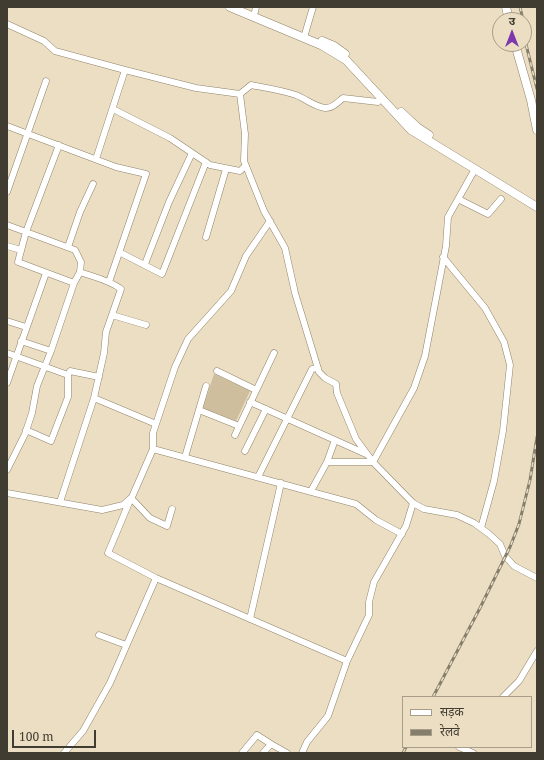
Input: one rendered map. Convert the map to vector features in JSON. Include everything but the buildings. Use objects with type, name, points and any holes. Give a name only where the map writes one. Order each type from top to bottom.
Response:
[{"type":"street","points":[[230,7],[321,45],[346,60],[411,130],[537,207]]},
{"type":"street","points":[[244,7],[255,9],[305,34],[334,46],[350,57],[386,98],[416,127],[537,202]]},
{"type":"street","points":[[305,34],[313,7]]},
{"type":"street","points":[[7,24],[44,40],[55,50],[196,88],[240,94],[251,85],[276,89],[298,96],[326,108],[334,105],[343,98],[378,102],[381,98]]},
{"type":"street","points":[[517,52],[531,100],[537,130]]},
{"type":"street","points":[[96,159],[125,70]]},
{"type":"street","points":[[7,192],[46,81]]},
{"type":"street","points":[[240,94],[244,134],[245,166],[264,211],[285,248],[295,293],[319,372],[324,378],[336,384],[337,394],[356,439],[373,462],[413,503],[424,509],[458,515],[474,523],[500,544],[506,556],[514,566],[537,578]]},
{"type":"street","points":[[113,109],[170,138],[210,165],[240,171],[245,166]]},
{"type":"street","points":[[7,126],[116,167],[146,174],[109,282]]},
{"type":"street","points":[[58,145],[26,232],[18,263],[74,283]]},
{"type":"street","points":[[145,264],[169,202],[192,153]]},
{"type":"street","points":[[120,252],[162,274],[206,162]]},
{"type":"street","points":[[206,237],[226,169]]},
{"type":"street","points":[[373,462],[414,388],[424,356],[444,257],[448,216],[475,169]]},
{"type":"street","points":[[68,247],[80,212],[93,184]]},
{"type":"street","points":[[458,199],[488,214],[501,199]]},
{"type":"street","points":[[270,221],[246,256],[230,291],[188,339],[175,367],[153,433],[153,449],[108,553],[156,578],[347,661]]},
{"type":"street","points":[[7,225],[75,250],[81,262],[80,272],[74,283],[46,366],[37,386],[32,413],[26,430],[7,470]]},
{"type":"street","points":[[7,246],[21,250]]},
{"type":"street","points":[[444,257],[485,308],[504,342],[510,365],[503,431],[494,481],[481,528]]},
{"type":"street","points":[[60,502],[94,398],[104,353],[106,332],[121,289],[109,282],[80,272]]},
{"type":"street","points":[[7,382],[46,273]]},
{"type":"street","points":[[112,315],[146,325]]},
{"type":"street","points":[[7,321],[26,328]]},
{"type":"street","points":[[21,341],[51,350]]},
{"type":"street","points":[[7,353],[68,375]]},
{"type":"street","points":[[235,435],[274,353]]},
{"type":"street","points":[[258,477],[312,369],[318,368]]},
{"type":"street","points":[[26,430],[51,441],[68,398],[68,375],[70,371],[98,377]]},
{"type":"street","points":[[217,371],[256,390]]},
{"type":"street","points":[[185,457],[206,386]]},
{"type":"street","points":[[94,398],[156,424]]},
{"type":"street","points":[[250,402],[367,454]]},
{"type":"street","points":[[246,451],[266,409]]},
{"type":"street","points":[[199,410],[239,426]]},
{"type":"street","points":[[311,491],[327,462],[336,440]]},
{"type":"street","points":[[153,449],[356,504],[376,520],[402,534]]},
{"type":"street","points":[[327,462],[373,462]]},
{"type":"street","points":[[250,619],[281,483]]},
{"type":"street","points":[[7,493],[102,510],[122,505],[131,498]]},
{"type":"street","points":[[131,498],[150,518],[167,526],[172,509]]},
{"type":"street","points":[[302,753],[307,742],[328,716],[347,661],[369,615],[369,602],[374,582],[406,526],[413,503]]},
{"type":"street","points":[[65,753],[83,731],[110,683],[156,578]]},
{"type":"street","points":[[99,635],[126,645]]},
{"type":"street","points":[[504,696],[519,681],[537,652]]},
{"type":"street","points":[[242,753],[257,735],[287,753]]},
{"type":"street","points":[[263,753],[271,744]]},
{"type":"street","points":[[462,748],[473,751]]},
{"type":"shaded area","points":[[214,374],[250,391],[236,421],[203,408]]},
{"type":"railway","points":[[520,7],[521,12]]},
{"type":"railway","points":[[528,52],[537,89]]},
{"type":"railway","points":[[434,696],[510,547],[519,524],[530,480],[537,437]]},
{"type":"railway","points":[[403,753],[406,748]]}]
